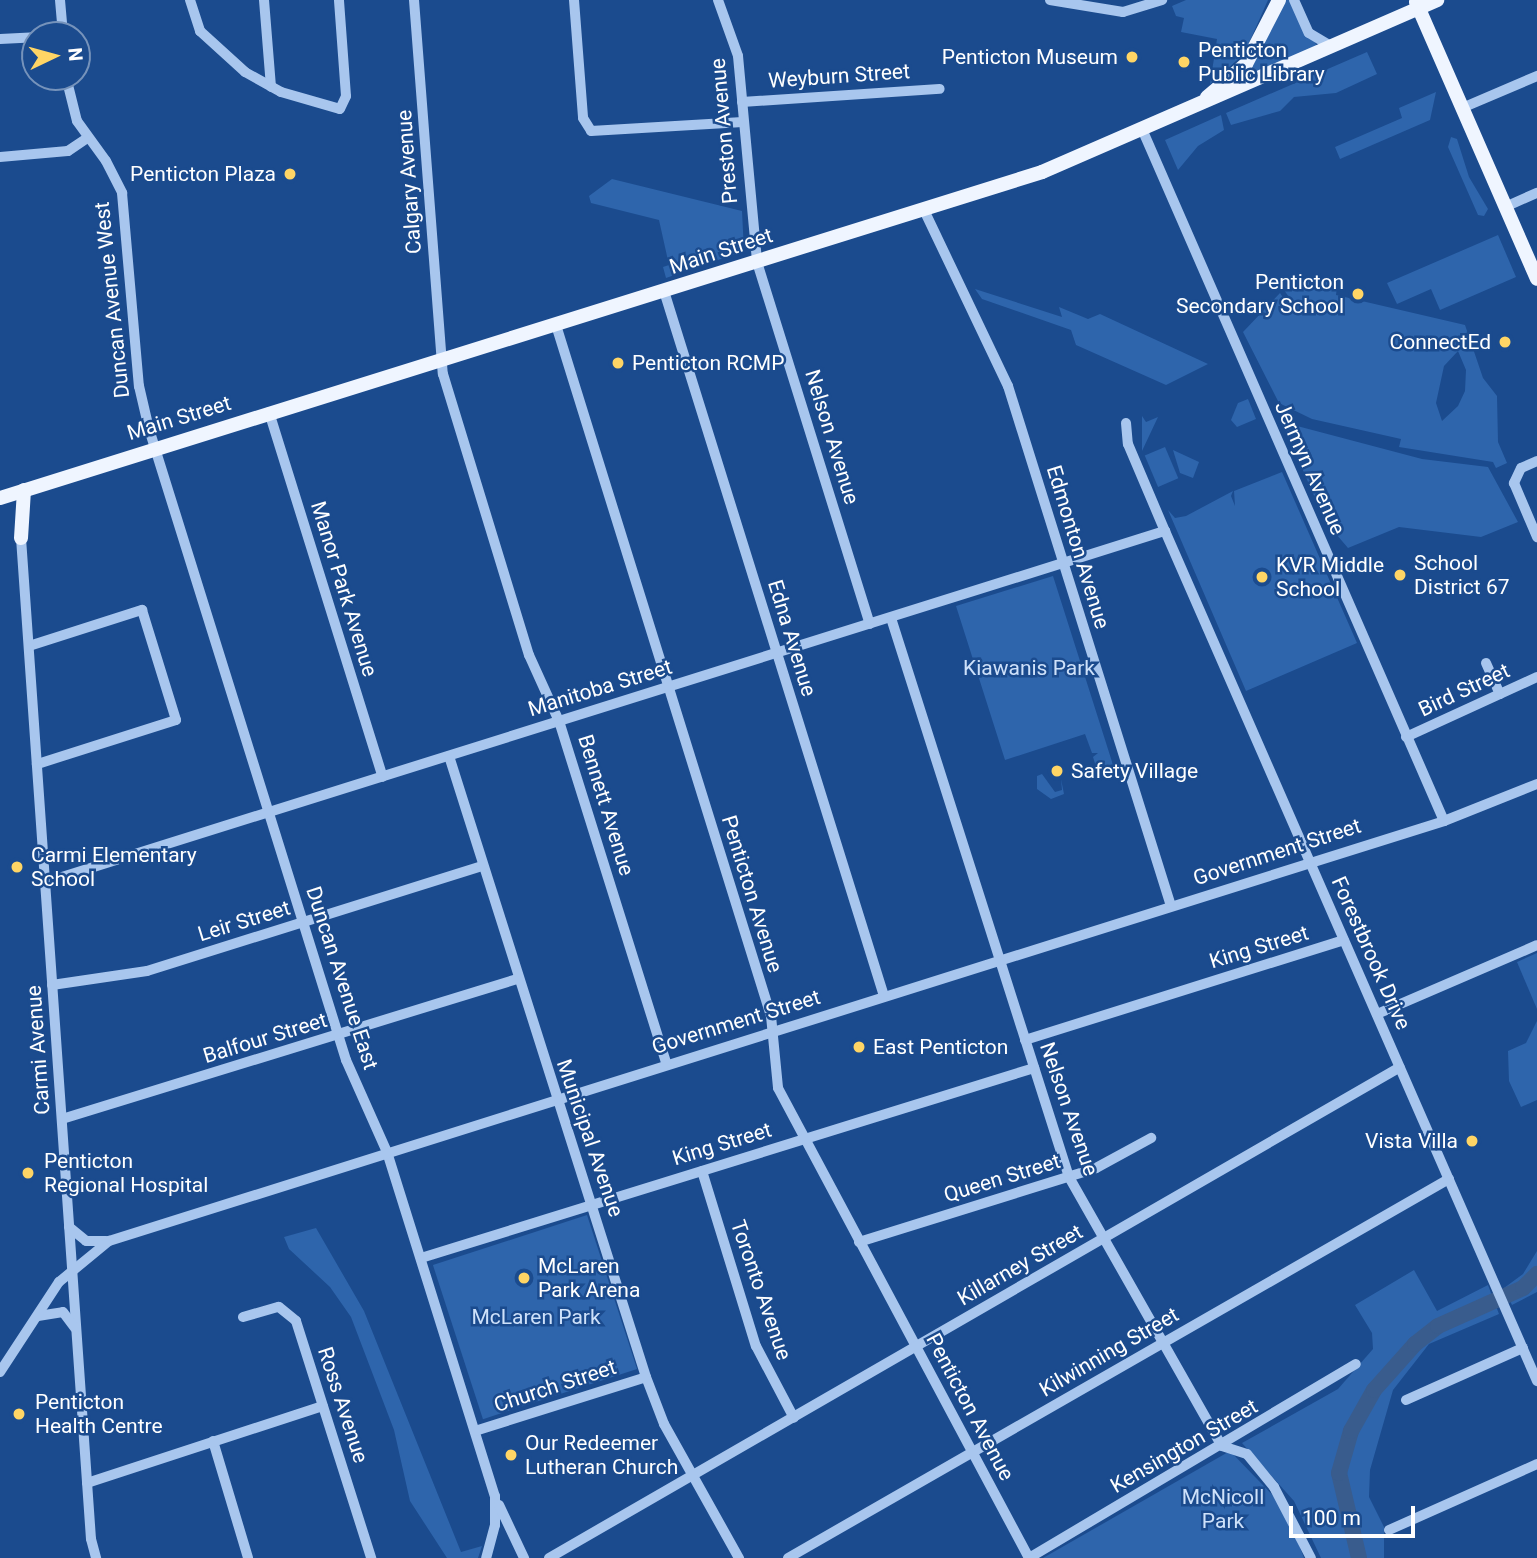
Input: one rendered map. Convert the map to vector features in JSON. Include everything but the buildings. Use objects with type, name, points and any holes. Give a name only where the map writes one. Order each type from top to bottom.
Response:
[{"type":"main road","points":[[1198,105],[1246,64],[1279,0]]},
{"type":"main road","name":"Main Street","points":[[0,498],[155,447],[664,292],[1042,172],[1334,47],[1417,4],[1437,0]]},
{"type":"main road","points":[[1417,4],[1537,279]]},
{"type":"main road","points":[[20,491],[21,538]]},
{"type":"street","points":[[60,0],[62,21]]},
{"type":"street","points":[[190,0],[200,31],[230,61],[271,87],[311,102],[340,109],[344,106],[340,0]]},
{"type":"street","points":[[264,0],[271,87]]},
{"type":"street","name":"Calgary Avenue","points":[[414,0],[442,360]]},
{"type":"street","points":[[574,0],[583,118],[591,131],[743,122]]},
{"type":"street","name":"Preston Avenue","points":[[718,0],[738,57],[757,262]]},
{"type":"street","points":[[1050,0],[1123,12],[1162,0]]},
{"type":"street","points":[[1294,0],[1314,40],[1334,47]]},
{"type":"street","points":[[0,39],[21,38]]},
{"type":"street","points":[[1462,108],[1537,76]]},
{"type":"street","name":"Weyburn Street","points":[[742,102],[940,89]]},
{"type":"street","name":"Duncan Avenue West","points":[[69,91],[73,112],[87,138],[113,173],[124,205],[139,386],[155,447]]},
{"type":"street","name":"Jermyn Avenue","points":[[1142,129],[1444,821]]},
{"type":"street","points":[[0,156],[68,151],[87,138]]},
{"type":"street","points":[[1505,207],[1537,193]]},
{"type":"street","name":"Edmonton Avenue","points":[[924,210],[1008,386],[1171,906]]},
{"type":"street","name":"Nelson Avenue","points":[[757,262],[870,624]]},
{"type":"street","name":"Edna Avenue","points":[[664,292],[884,996]]},
{"type":"street","name":"Penticton Avenue","points":[[556,325],[772,1030],[776,1084],[1029,1558]]},
{"type":"street","name":"Bennett Avenue","points":[[442,360],[529,654],[559,721],[666,1063]]},
{"type":"street","name":"Manor Park Avenue","points":[[270,412],[383,777]]},
{"type":"street","name":"Forestbrook Drive","points":[[1126,423],[1128,444],[1165,531],[1537,1381]]},
{"type":"street","name":"Duncan Avenue East","points":[[155,447],[339,1036],[387,1152],[495,1496],[495,1525],[486,1558]]},
{"type":"street","points":[[1537,461],[1521,468],[1514,483],[1537,537]]},
{"type":"street","name":"Manitoba Street","points":[[46,882],[1165,531]]},
{"type":"street","name":"Carmi Avenue","points":[[21,538],[87,1483],[96,1558]]},
{"type":"street","points":[[29,646],[142,610],[176,720],[37,764]]},
{"type":"street","name":"Nelson Avenue","points":[[891,618],[1069,1177],[1222,1446]]},
{"type":"street","points":[[1486,663],[1500,694]]},
{"type":"street","name":"Bird Street","points":[[1406,737],[1537,677]]},
{"type":"street","name":"Municipal Avenue","points":[[449,756],[646,1377],[664,1424],[739,1558]]},
{"type":"street","name":"Government Street","points":[[0,1372],[72,1268],[109,1241],[557,1097],[1444,821],[1537,784]]},
{"type":"street","name":"Leir Street","points":[[52,985],[147,971],[484,866]]},
{"type":"street","name":"King Street","points":[[1025,1040],[1344,940]]},
{"type":"street","points":[[1377,1014],[1537,945]]},
{"type":"street","name":"Balfour Street","points":[[62,1119],[518,979]]},
{"type":"street","name":"Killarney Street","points":[[549,1558],[1400,1067]]},
{"type":"street","name":"King Street","points":[[421,1258],[1034,1068]]},
{"type":"street","name":"Queen Street","points":[[859,1242],[1069,1177],[1151,1138]]},
{"type":"street","name":"Toronto Avenue","points":[[702,1171],[756,1346],[794,1418]]},
{"type":"street","name":"Kilwinning Street","points":[[788,1558],[1448,1179]]},
{"type":"street","points":[[69,1227],[86,1241],[109,1241]]},
{"type":"street","name":"Ross Avenue","points":[[243,1317],[279,1307],[290,1312],[371,1558]]},
{"type":"street","points":[[38,1315],[63,1312],[76,1329]]},
{"type":"street","points":[[1406,1400],[1523,1348]]},
{"type":"street","name":"Kensington Street","points":[[1029,1558],[1222,1446],[1356,1364]]},
{"type":"street","name":"Church Street","points":[[475,1431],[646,1377]]},
{"type":"street","points":[[87,1483],[323,1406]]},
{"type":"street","points":[[213,1441],[248,1558]]},
{"type":"street","points":[[1222,1446],[1247,1454],[1274,1487],[1311,1558]]},
{"type":"street","points":[[1389,1530],[1537,1464]]},
{"type":"street","points":[[495,1496],[524,1558]]},
{"type":"green space","points":[[1186,0],[1268,0],[1244,54],[1210,84],[1217,39],[1181,32],[1184,18],[1176,16],[1172,6]]},
{"type":"green space","points":[[1284,0],[1290,0],[1317,46],[1255,73],[1250,71]]},
{"type":"green space","points":[[1367,52],[1377,74],[1336,93],[1294,97],[1280,111],[1231,125],[1226,113]]},
{"type":"green space","points":[[1436,92],[1430,120],[1340,159],[1335,147],[1402,118],[1399,108]]},
{"type":"green space","points":[[1221,115],[1224,130],[1198,146],[1178,170],[1165,140]]},
{"type":"green space","points":[[1451,137],[1457,139],[1469,177],[1488,209],[1484,216],[1478,215],[1448,147]]},
{"type":"green space","points":[[612,179],[742,211],[744,251],[666,278],[663,267],[669,265],[659,220],[591,203],[589,196]]},
{"type":"green space","points":[[1498,235],[1516,277],[1440,310],[1431,289],[1397,304],[1387,283]]},
{"type":"green space","points":[[1320,278],[1338,279],[1336,295],[1465,325],[1483,378],[1497,396],[1498,442],[1507,463],[1496,468],[1493,462],[1399,447],[1401,439],[1312,419],[1279,403],[1243,332],[1280,293],[1289,307],[1293,303],[1284,290]],"holes":[[[1458,351],[1466,370],[1465,391],[1458,406],[1442,421],[1436,403],[1444,366]]]},
{"type":"green space","points":[[975,289],[1062,317],[1059,307],[1088,319],[1100,314],[1208,364],[1166,385],[1076,345],[1071,330],[982,299]]},
{"type":"green space","points":[[1248,399],[1256,419],[1237,427],[1231,420],[1238,403]]},
{"type":"green space","points":[[1142,416],[1146,422],[1158,417],[1142,451]]},
{"type":"green space","points":[[1282,422],[1422,459],[1488,467],[1518,522],[1481,537],[1399,527],[1348,548],[1325,521]]},
{"type":"green space","points":[[1165,447],[1178,478],[1158,487],[1145,456]]},
{"type":"green space","points":[[1173,450],[1199,462],[1193,478],[1180,473]]},
{"type":"green space","name":"KVR Middle School","points":[[1282,472],[1357,643],[1246,691],[1168,510],[1175,518],[1186,516],[1233,491],[1231,496],[1235,506],[1234,491]]},
{"type":"green space","name":"Kiawanis Park","points":[[1053,576],[1114,768],[1098,773],[1093,757],[1098,753],[1092,753],[1085,734],[1005,760],[956,606]]},
{"type":"green space","points":[[1042,774],[1055,792],[1062,790],[1061,779],[1064,794],[1051,799],[1037,789],[1037,776]]},
{"type":"green space","points":[[1537,953],[1537,1009],[1517,962]]},
{"type":"green space","points":[[1537,1021],[1537,1100],[1521,1107],[1509,1081],[1508,1051],[1526,1043]]},
{"type":"green space","name":"McLaren Park","points":[[587,1215],[637,1369],[483,1419],[433,1265]]},
{"type":"green space","points":[[316,1228],[364,1311],[461,1552],[482,1546],[478,1558],[447,1558],[410,1501],[394,1430],[351,1317],[330,1287],[289,1249],[284,1237]]},
{"type":"green space","points":[[1537,1251],[1537,1292],[1512,1305],[1504,1288],[1523,1274]]},
{"type":"green space","points":[[1414,1270],[1437,1311],[1488,1285],[1499,1314],[1429,1344],[1393,1390],[1370,1470],[1369,1497],[1384,1527],[1384,1558],[1321,1558],[1294,1501],[1242,1443],[1338,1389],[1373,1349],[1372,1333],[1355,1305]]},
{"type":"green space","name":"McNicoll Park","points":[[1230,1451],[1285,1508],[1304,1558],[1043,1558]]},
{"type":"waterway","points":[[1359,1558],[1339,1473],[1351,1431],[1374,1390],[1415,1344],[1438,1326],[1523,1288],[1537,1274]]},
{"type":"place","name":"Penticton Museum","points":[[1132,57]]},
{"type":"place","name":"Penticton Public Library","points":[[1184,62]]},
{"type":"place","name":"Penticton Plaza","points":[[290,174]]},
{"type":"place","name":"Penticton Secondary School","points":[[1358,294]]},
{"type":"place","name":"ConnectEd","points":[[1505,342]]},
{"type":"place","name":"Penticton RCMP","points":[[618,363]]},
{"type":"place","name":"School District 67","points":[[1400,575]]},
{"type":"place","name":"KVR Middle School","points":[[1262,577]]},
{"type":"place","name":"Safety Village","points":[[1057,771]]},
{"type":"place","name":"Carmi Elementary School","points":[[17,867]]},
{"type":"place","name":"East Penticton","points":[[859,1047]]},
{"type":"place","name":"Vista Villa","points":[[1472,1141]]},
{"type":"place","name":"Penticton Regional Hospital","points":[[28,1173]]},
{"type":"place","name":"McLaren Park Arena","points":[[524,1278]]},
{"type":"place","name":"Penticton Health Centre","points":[[19,1414]]},
{"type":"place","name":"Our Redeemer Lutheran Church","points":[[511,1455]]}]
